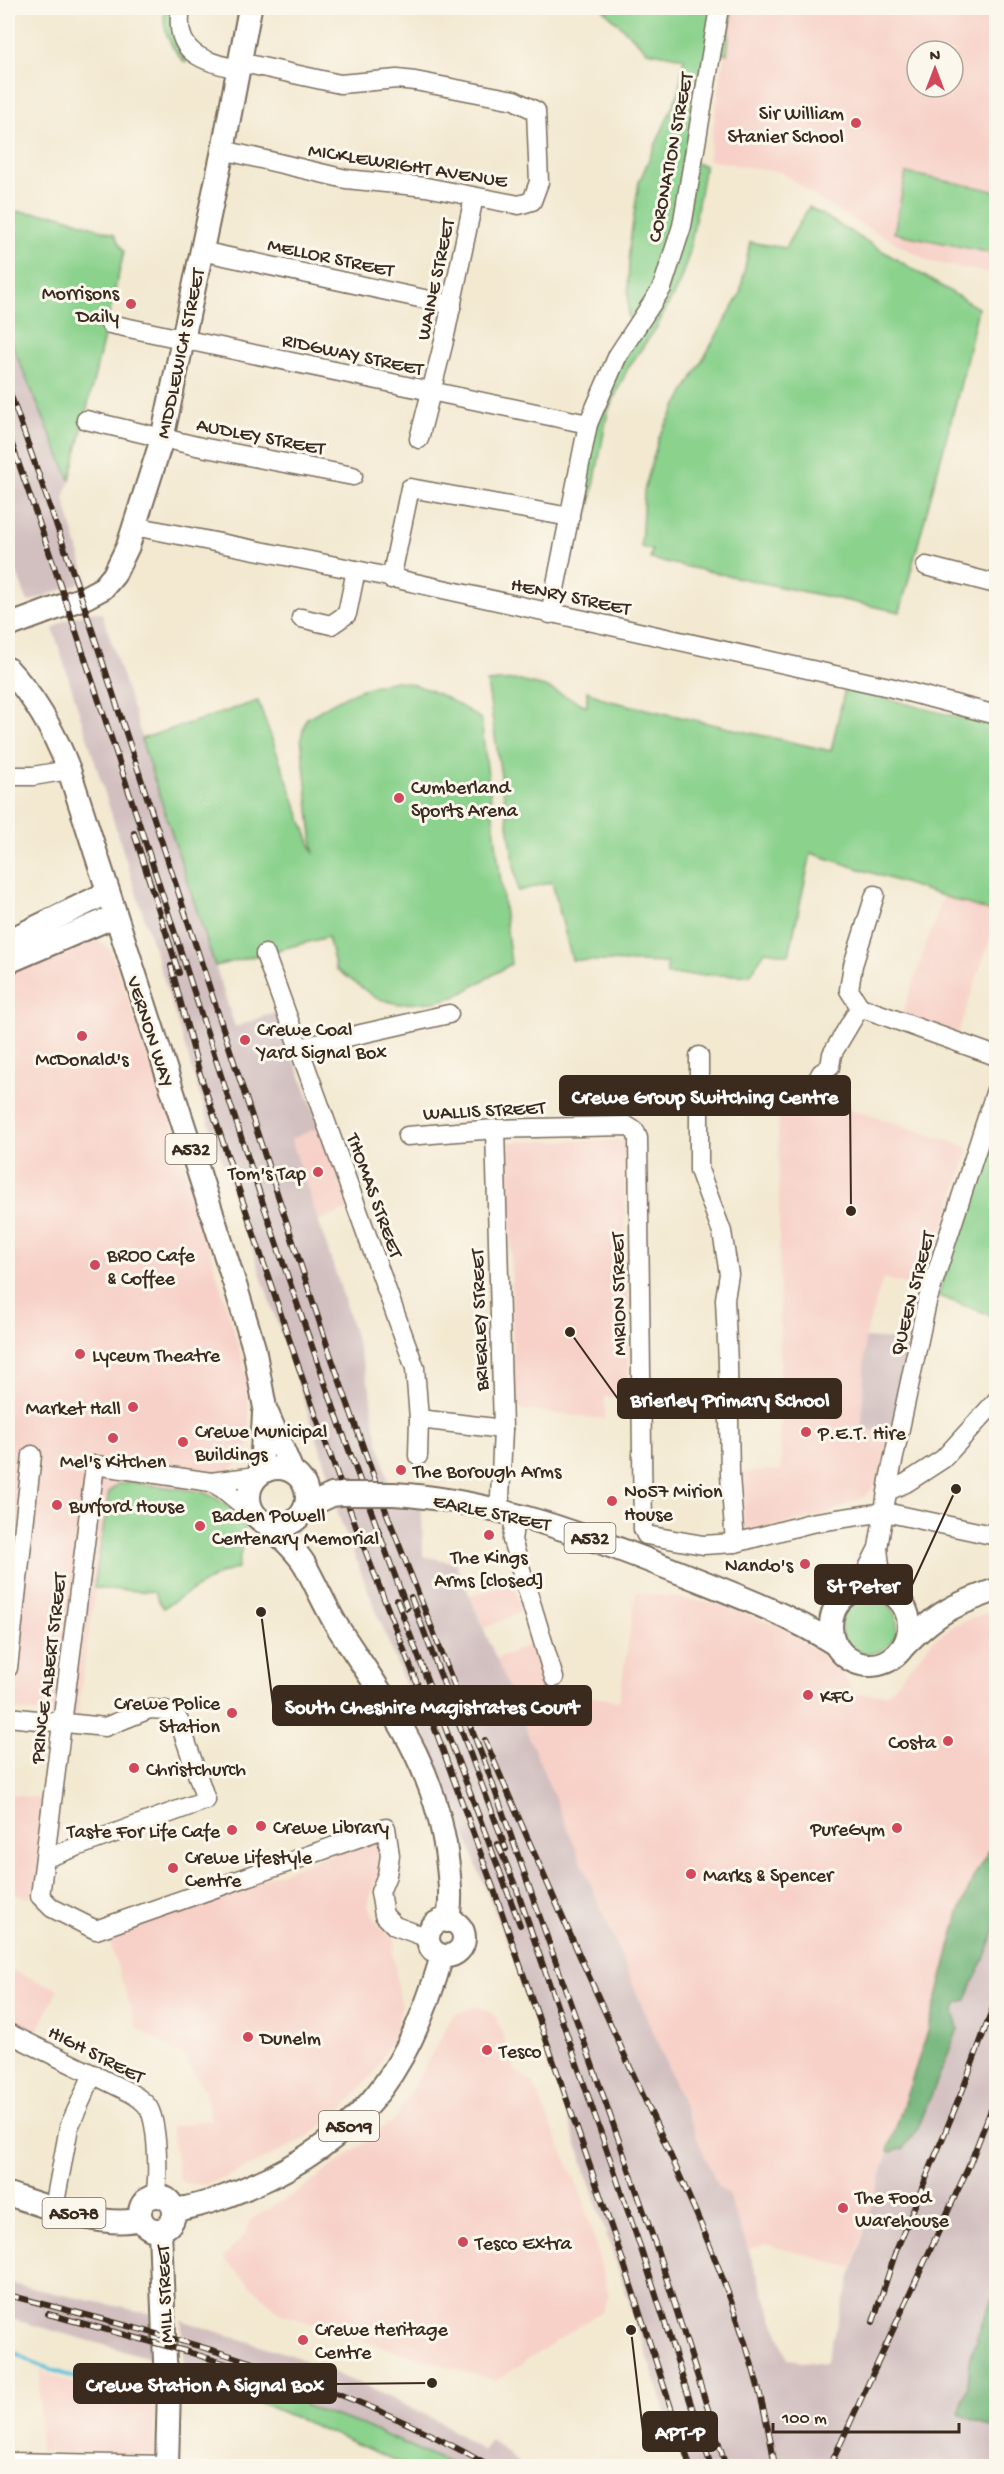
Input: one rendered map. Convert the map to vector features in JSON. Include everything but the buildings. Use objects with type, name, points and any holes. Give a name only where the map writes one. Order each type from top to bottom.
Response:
[{"type":"main road","name":"MIDDLEWICH STREET","points":[[8,626],[86,597],[103,588],[114,575],[128,546],[162,439],[223,150],[250,8]]},
{"type":"main road","name":"VERNON WAY","points":[[8,669],[21,684],[57,738],[69,770],[236,1288],[254,1348],[265,1408],[296,1474]]},
{"type":"main road","points":[[8,941],[107,892]]},
{"type":"main road","points":[[8,962],[115,916]]},
{"type":"main road","name":"VERNON WAY","points":[[259,1475],[265,1408]]},
{"type":"main road","points":[[305,1565],[301,1531],[307,1490],[296,1474],[278,1467],[259,1475],[249,1494],[251,1508],[305,1565],[335,1622],[405,1729],[424,1771],[447,1851],[450,1886],[450,1912],[447,1921]]},
{"type":"main road","name":"EARLE STREET","points":[[296,1474],[336,1494],[417,1495],[507,1511],[616,1547],[780,1612],[835,1644]]},
{"type":"main road","name":"EARLE STREET","points":[[305,1510],[336,1494]]},
{"type":"main road","points":[[263,1521],[278,1526],[290,1524],[305,1510]]},
{"type":"main road","points":[[956,1604],[925,1606],[874,1587],[847,1595],[831,1621],[835,1644],[851,1660],[871,1665],[891,1659],[929,1620],[956,1604],[996,1590]]},
{"type":"main road","name":"EARLE STREET","points":[[780,1612],[814,1611],[847,1595]]},
{"type":"main road","points":[[897,1597],[906,1611],[909,1623],[904,1646]]},
{"type":"main road","points":[[447,1921],[453,1922],[460,1928],[464,1938],[458,1952],[442,1956],[431,1948],[428,1938],[432,1927],[437,1923],[447,1921]]},
{"type":"main road","name":"A5019","points":[[174,2210],[216,2201],[246,2189],[290,2166],[343,2132],[387,2084],[401,2061],[432,1992],[442,1956]]},
{"type":"main road","name":"A5078","points":[[8,2194],[94,2218],[151,2224]]},
{"type":"main road","points":[[155,2196],[167,2199],[174,2210],[172,2222],[151,2224],[141,2206],[155,2196]]},
{"type":"main road","name":"MILL STREET","points":[[151,2224],[169,2387],[167,2465]]},
{"type":"street","points":[[180,8],[178,21],[182,36],[194,55],[207,62],[239,66]]},
{"type":"street","name":"CORONATION STREET","points":[[550,614],[588,424],[618,355],[640,325],[662,288],[679,235],[719,8]]},
{"type":"street","name":"MICKLEWRIGHT AVENUE","points":[[223,150],[346,179],[426,187],[519,205],[532,201],[539,182],[536,111],[513,100],[415,81],[397,79],[340,84],[239,66]]},
{"type":"street","name":"WAINE STREET","points":[[419,439],[453,305],[474,197]]},
{"type":"street","name":"MELLOR STREET","points":[[201,251],[453,305]]},
{"type":"street","name":"RIDGWAY STREET","points":[[110,324],[588,424]]},
{"type":"street","name":"AUDLEY STREET","points":[[86,420],[162,439],[353,476]]},
{"type":"street","points":[[391,579],[410,488],[570,517]]},
{"type":"street","name":"HENRY STREET","points":[[134,526],[356,570],[890,687],[996,715]]},
{"type":"street","points":[[926,566],[996,584]]},
{"type":"street","points":[[301,618],[331,625],[347,614],[356,570]]},
{"type":"street","points":[[8,776],[33,776],[69,770]]},
{"type":"street","points":[[876,895],[853,965],[849,990],[860,1007],[996,1056]]},
{"type":"street","name":"THOMAS STREET","points":[[265,954],[415,1368],[419,1419],[418,1456]]},
{"type":"street","points":[[816,1082],[821,1073],[830,1067],[832,1054],[860,1007]]},
{"type":"street","points":[[299,1048],[450,1014]]},
{"type":"street","points":[[699,1056],[699,1170],[722,1232],[729,1274],[724,1299],[730,1475],[735,1543],[811,1523],[885,1512],[996,1536]]},
{"type":"street","name":"QUEEN STREET","points":[[878,1548],[927,1302],[996,1090]]},
{"type":"street","name":"WALLIS STREET","points":[[407,1136],[495,1129],[627,1126],[635,1131]]},
{"type":"street","name":"BRIERLEY STREET","points":[[495,1129],[503,1429],[500,1498],[507,1511],[512,1540],[554,1678]]},
{"type":"street","name":"MIRION STREET","points":[[635,1131],[638,1138],[643,1529],[646,1535],[703,1545],[735,1543]]},
{"type":"street","points":[[888,1491],[906,1483],[943,1459],[996,1401]]},
{"type":"street","points":[[419,1419],[503,1429]]},
{"type":"street","points":[[8,1668],[32,1455]]},
{"type":"street","name":"PRINCE ALBERT STREET","points":[[211,1482],[95,1465],[40,1896],[52,1908],[96,1930],[386,1828],[390,1855],[387,1875],[381,1892],[384,1915],[395,1926],[428,1938]]},
{"type":"street","points":[[211,1482],[259,1475]]},
{"type":"street","points":[[211,1482],[263,1521]]},
{"type":"street","points":[[847,1595],[865,1574],[878,1548]]},
{"type":"street","points":[[878,1548],[881,1576],[897,1597]]},
{"type":"street","points":[[8,1717],[105,1726],[150,1709],[170,1712],[179,1721],[206,1800],[46,1858]]},
{"type":"street","name":"HIGH STREET","points":[[8,2033],[129,2092],[148,2107],[153,2122],[157,2163],[158,2180],[155,2196]]},
{"type":"street","points":[[54,2208],[69,2127],[93,2074]]},
{"type":"street","points":[[14,2463],[167,2465]]},
{"type":"shaded area","name":"Sir William Stanier School","points":[[732,8],[996,8],[996,274],[930,262],[827,205],[783,173],[708,160]]},
{"type":"shaded area","points":[[8,335],[70,480],[64,499],[87,581],[28,602],[8,551]]},
{"type":"shaded area","points":[[91,611],[102,613],[235,1027],[276,1012],[320,1127],[291,1139],[340,1286],[370,1388],[375,1427],[389,1485],[422,1506],[423,1556],[456,1563],[718,2187],[728,2194],[788,2359],[825,2364],[888,2151],[928,2031],[959,1913],[996,1840],[996,2466],[684,2466],[521,1978],[336,1509],[343,1502],[336,1480],[331,1480],[209,1123],[53,629],[63,621]]},
{"type":"shaded area","points":[[943,896],[996,914],[996,922],[958,1033],[902,1015]]},
{"type":"shaded area","points":[[96,938],[111,950],[178,1142],[247,1376],[250,1441],[244,1454],[210,1494],[129,1482],[118,1484],[109,1492],[77,1716],[8,1710],[8,970],[77,939]]},
{"type":"shaded area","points":[[778,1085],[970,1148],[924,1284],[915,1287],[883,1278],[865,1337],[862,1428],[893,1436],[880,1478],[866,1496],[827,1514],[744,1533],[743,1472],[781,1470]]},
{"type":"shaded area","points":[[320,1127],[350,1209],[318,1221],[291,1138]]},
{"type":"shaded area","points":[[624,1140],[629,1397],[605,1397],[605,1419],[514,1409],[509,1142]]},
{"type":"shaded area","points":[[865,1338],[909,1340],[893,1436],[862,1428]]},
{"type":"shaded area","points":[[513,1582],[522,1612],[484,1628],[470,1596]]},
{"type":"shaded area","points":[[636,1592],[725,1605],[785,1629],[840,1667],[854,1694],[887,1694],[933,1640],[954,1625],[996,1609],[996,1839],[974,1876],[959,1913],[928,2031],[852,2268],[765,2244],[748,2250],[728,2194],[718,2187],[496,1659],[532,1644],[546,1690],[550,1693],[565,1695],[569,1702],[583,1695],[619,1701]]},
{"type":"shaded area","points":[[8,1794],[46,1799],[36,1886],[30,1898],[8,1894]]},
{"type":"shaded area","points":[[373,1840],[381,1842],[380,1869],[367,1905],[380,1927],[395,1939],[393,1953],[401,2007],[397,2029],[375,2072],[340,2112],[305,2139],[225,2178],[204,2185],[183,2183],[179,2178],[171,2127],[211,2119],[205,2090],[184,2057],[137,2028],[107,1934]]},
{"type":"shaded area","points":[[8,1969],[58,1989],[35,2037],[8,2023]]},
{"type":"shaded area","points":[[477,2007],[489,2011],[497,2019],[515,2071],[532,2082],[583,2198],[609,2295],[603,2310],[496,2381],[279,2313],[223,2258],[245,2235],[250,2220],[305,2187],[396,2118],[454,2014]]},
{"type":"shaded area","points":[[8,2283],[153,2314],[150,2358],[8,2318]]},
{"type":"shaded area","points":[[181,2320],[297,2357],[374,2390],[440,2422],[483,2451],[491,2439],[522,2466],[408,2466],[184,2370]]},
{"type":"shaded area","points":[[40,2371],[91,2390],[154,2408],[155,2456],[40,2452]]},
{"type":"green space","points":[[165,8],[181,8],[194,55],[185,63],[168,37],[164,23]]},
{"type":"green space","points":[[602,8],[732,8],[727,54],[711,53],[693,163],[705,165],[689,254],[679,284],[656,328],[628,368],[608,411],[589,511],[585,520],[570,517],[588,424],[639,325],[628,317],[629,248],[639,182],[679,92],[684,58],[647,51]]},
{"type":"green space","points":[[906,173],[996,191],[996,230],[992,253],[894,233]]},
{"type":"green space","points":[[809,207],[978,308],[963,375],[900,612],[650,559],[652,550],[641,547],[644,491],[659,437],[740,294],[750,242],[785,248]]},
{"type":"green space","points":[[8,211],[59,215],[114,234],[124,252],[70,480],[8,335]]},
{"type":"green space","points":[[516,680],[545,687],[587,706],[587,691],[606,700],[831,751],[845,688],[996,727],[996,898],[992,912],[811,853],[789,955],[765,951],[750,975],[667,975],[667,963],[572,960],[552,882],[518,891],[487,682]]},
{"type":"green space","name":"Cumberland Sports Arena","points":[[397,681],[431,690],[481,719],[511,964],[457,996],[434,1002],[398,1004],[376,998],[336,969],[328,937],[215,966],[141,739],[258,701],[314,854],[301,738],[306,719],[349,694],[371,686]]},
{"type":"green space","points":[[996,1118],[996,1317],[938,1296]]},
{"type":"green space","points":[[129,1482],[203,1492],[216,1498],[246,1520],[238,1568],[219,1574],[163,1608],[154,1592],[94,1588],[109,1492],[118,1484]]},
{"type":"green space","points":[[869,1597],[880,1599],[889,1605],[895,1614],[897,1625],[895,1636],[889,1645],[880,1651],[869,1653],[858,1651],[849,1645],[843,1636],[841,1625],[843,1614],[849,1605],[858,1599]]},
{"type":"green space","points":[[996,1839],[998,1900],[994,1930],[988,1950],[966,2000],[958,2002],[954,2010],[958,2029],[918,2128],[904,2148],[888,2151],[928,2031],[959,1913],[974,1876]]},
{"type":"green space","points":[[996,2292],[996,2429],[959,2414],[968,2384],[970,2358],[983,2320]]},
{"type":"green space","points":[[222,2371],[269,2386],[305,2401],[305,2406],[362,2425],[456,2466],[408,2466],[240,2394],[222,2391]]},
{"type":"waterway","points":[[8,2349],[36,2364],[142,2402],[152,2403]]},
{"type":"railway","points":[[8,387],[77,584],[329,1351],[387,1514],[488,1771],[656,2246],[726,2466]]},
{"type":"railway","points":[[8,433],[100,703],[285,1269],[407,1608]]},
{"type":"railway","points":[[134,833],[179,973]]},
{"type":"railway","points":[[171,966],[199,1071],[302,1377],[358,1532],[438,1737],[494,1890],[623,2261],[689,2463]]},
{"type":"railway","points":[[411,1597],[506,1849]]},
{"type":"railway","points":[[397,1600],[520,1925]]},
{"type":"railway","points":[[485,1740],[718,2266],[752,2365],[775,2466]]},
{"type":"railway","points":[[498,1844],[517,1890],[642,2252],[711,2466]]},
{"type":"railway","points":[[873,2322],[896,2251],[963,2089],[996,1999]]},
{"type":"railway","points":[[830,2466],[969,2166],[996,2097]]},
{"type":"railway","points":[[8,2295],[194,2345],[315,2385],[374,2408],[432,2435],[489,2466]]},
{"type":"railway","points":[[48,2314],[185,2351],[290,2384]]},
{"type":"place","name":"Sir William Stanier School","points":[[856,123]]},
{"type":"place","name":"Morrisons Daily","points":[[131,304]]},
{"type":"place","name":"Cumberland Sports Arena","points":[[399,798]]},
{"type":"place","name":"McDonald's","points":[[82,1036]]},
{"type":"place","name":"Crewe Coal Yard Signal Box","points":[[245,1040]]},
{"type":"place","name":"Tom's Tap","points":[[318,1172]]},
{"type":"place","name":"Crewe Group Switching Centre","points":[[851,1211]]},
{"type":"place","name":"BROO Cafe & Coffee","points":[[95,1265]]},
{"type":"place","name":"Brierley Primary School","points":[[570,1332]]},
{"type":"place","name":"Lyceum Theatre","points":[[80,1354]]},
{"type":"place","name":"Market Hall","points":[[133,1407]]},
{"type":"place","name":"P.E.T. Hire","points":[[806,1432]]},
{"type":"place","name":"Mel's Kitchen","points":[[113,1438]]},
{"type":"place","name":"Crewe Municipal Buildings","points":[[183,1442]]},
{"type":"place","name":"The Borough Arms","points":[[401,1470]]},
{"type":"place","name":"St Peter","points":[[956,1489]]},
{"type":"place","name":"No57 Mirion House","points":[[612,1501]]},
{"type":"place","name":"Burford House","points":[[57,1505]]},
{"type":"place","name":"Baden Powell Centenary Memorial","points":[[200,1526]]},
{"type":"place","name":"The Kings Arms [closed]","points":[[489,1535]]},
{"type":"place","name":"Nando's","points":[[805,1564]]},
{"type":"place","name":"South Cheshire Magistrates Court","points":[[261,1612]]},
{"type":"place","name":"KFC","points":[[808,1695]]},
{"type":"place","name":"Crewe Police Station","points":[[232,1713]]},
{"type":"place","name":"Costa","points":[[948,1741]]},
{"type":"place","name":"Christchurch","points":[[134,1768]]},
{"type":"place","name":"Crewe Library","points":[[261,1826]]},
{"type":"place","name":"PureGym","points":[[897,1828]]},
{"type":"place","name":"Taste For Life Cafe","points":[[232,1830]]},
{"type":"place","name":"Crewe Lifestyle Centre","points":[[173,1868]]},
{"type":"place","name":"Marks & Spencer","points":[[691,1874]]},
{"type":"place","name":"Dunelm","points":[[248,2037]]},
{"type":"place","name":"Tesco","points":[[487,2050]]},
{"type":"place","name":"The Food Warehouse","points":[[843,2208]]},
{"type":"place","name":"Tesco Extra","points":[[463,2242]]},
{"type":"place","name":"APT-P","points":[[631,2330]]},
{"type":"place","name":"Crewe Heritage Centre","points":[[303,2340]]},
{"type":"place","name":"Crewe Station A Signal Box","points":[[432,2383]]}]
